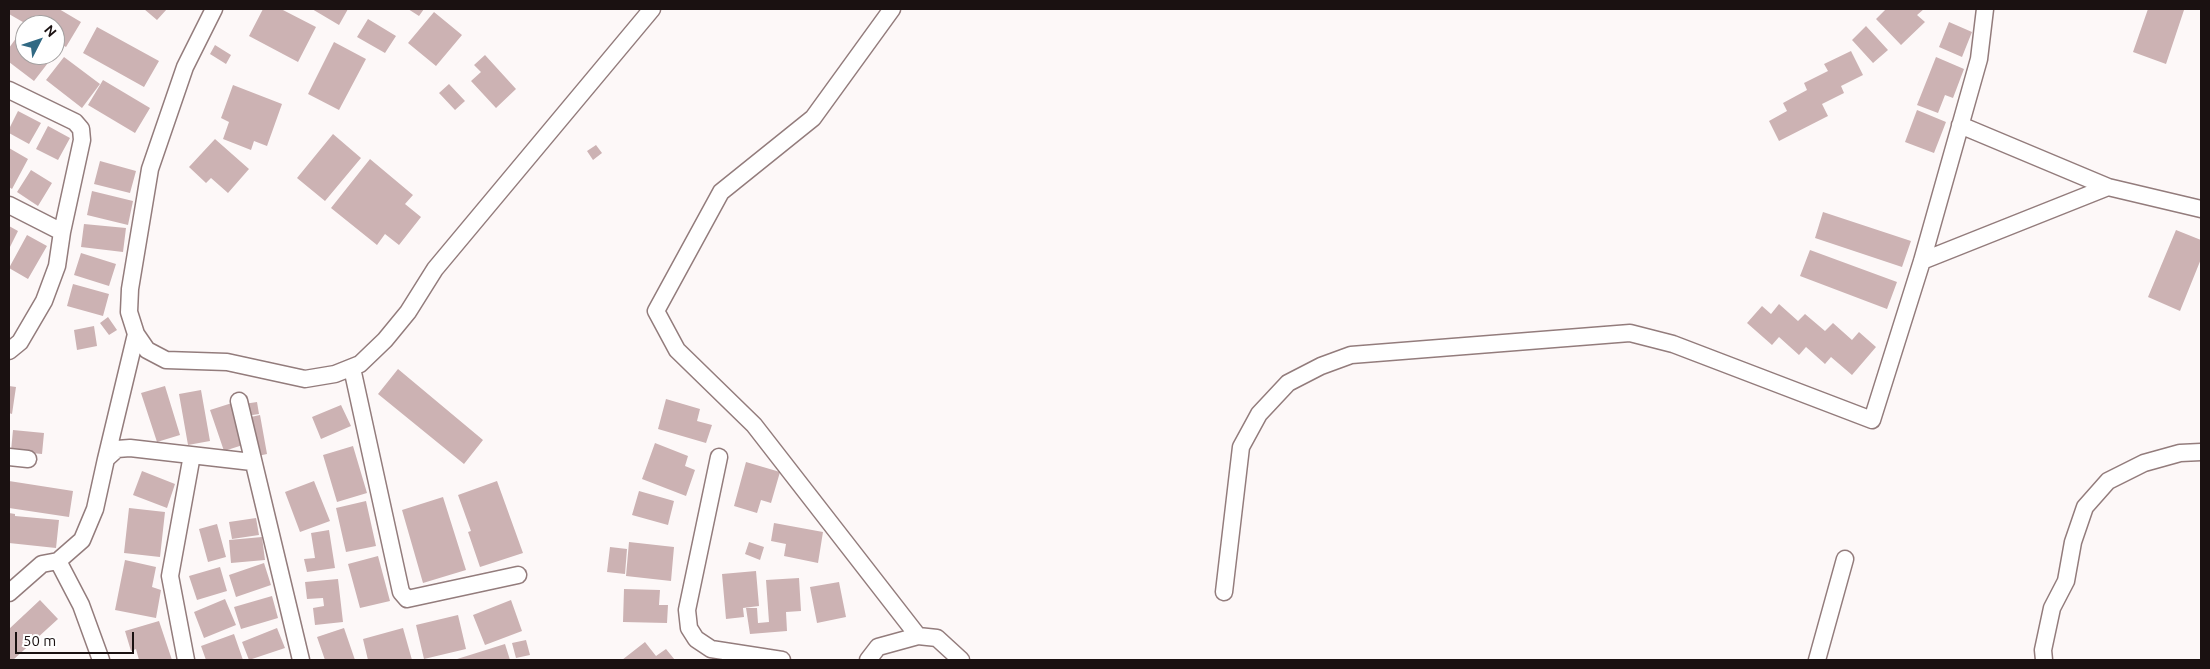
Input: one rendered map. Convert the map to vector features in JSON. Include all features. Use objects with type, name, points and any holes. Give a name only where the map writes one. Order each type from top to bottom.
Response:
[{"type":"street","points":[[214,9],[185,67],[150,169],[130,289],[129,312],[136,334],[147,350],[166,360],[227,362],[305,379],[335,374],[360,364],[399,325],[435,269],[652,9]]},
{"type":"street","points":[[892,9],[813,118],[720,192],[656,312],[676,350],[754,426],[918,636]]},
{"type":"street","points":[[1224,592],[1241,447],[1259,414],[1288,383],[1321,366],[1351,355],[1630,332],[1673,344],[1872,420],[1922,261],[1979,59],[1985,9]]},
{"type":"street","points":[[9,90],[76,122],[81,129],[82,140],[62,232],[57,266],[44,301],[20,342],[9,351]]},
{"type":"street","points":[[1960,125],[2108,186],[2201,209]]},
{"type":"street","points":[[1922,261],[2108,186]]},
{"type":"street","points":[[9,205],[62,232]]},
{"type":"street","points":[[9,593],[42,564],[58,561],[82,540],[95,510],[136,334]]},
{"type":"street","points":[[352,368],[401,592],[407,599],[518,574]]},
{"type":"street","points":[[238,401],[301,660]]},
{"type":"street","points":[[106,459],[117,450],[130,448],[252,462]]},
{"type":"street","points":[[2044,660],[2043,650],[2052,608],[2066,581],[2073,542],[2086,506],[2108,481],[2144,463],[2180,453],[2201,452]]},
{"type":"street","points":[[186,660],[170,576],[192,455]]},
{"type":"street","points":[[9,457],[28,459]]},
{"type":"street","points":[[719,457],[687,610],[689,628],[696,639],[711,649],[782,660]]},
{"type":"street","points":[[1817,660],[1845,559]]},
{"type":"street","points":[[58,561],[81,604],[101,660]]},
{"type":"street","points":[[9,573],[26,578]]},
{"type":"street","points":[[868,660],[878,647],[918,636],[937,638],[961,660]]},
{"type":"building","points":[[10,9],[59,9],[81,22],[66,47],[65,15],[15,15],[15,17],[9,14]]},
{"type":"building","points":[[144,9],[167,9],[157,20]]},
{"type":"building","points":[[263,9],[281,9],[316,27],[298,62],[249,36]]},
{"type":"building","points":[[312,9],[348,9],[339,25]]},
{"type":"building","points":[[408,9],[424,9],[419,16]]},
{"type":"building","points":[[1886,9],[1924,9],[1917,15],[1925,22],[1901,45],[1876,19]]},
{"type":"building","points":[[2148,9],[2184,10],[2166,64],[2133,52]]},
{"type":"building","points":[[434,12],[462,35],[436,66],[408,43]]},
{"type":"building","points":[[368,19],[396,36],[385,53],[357,37]]},
{"type":"building","points":[[1949,22],[1972,32],[1962,57],[1939,47]]},
{"type":"building","points":[[1866,26],[1888,50],[1873,63],[1852,40]]},
{"type":"building","points":[[97,27],[159,61],[144,87],[83,53]]},
{"type":"building","points":[[15,40],[15,65],[46,65],[34,81],[9,62],[9,48]]},
{"type":"building","points":[[334,42],[366,59],[339,110],[308,94]]},
{"type":"building","points":[[215,45],[231,55],[226,64],[210,54]]},
{"type":"building","points":[[1851,51],[1863,75],[1841,86],[1844,93],[1822,104],[1828,116],[1779,141],[1769,121],[1787,111],[1783,103],[1807,90],[1804,83],[1828,71],[1824,64]]},
{"type":"building","points":[[485,55],[516,89],[496,108],[471,81],[481,72],[474,65]]},
{"type":"building","points":[[1936,57],[1964,69],[1953,98],[1945,95],[1938,113],[1917,105]]},
{"type":"building","points":[[65,58],[100,84],[82,108],[46,80],[58,65],[65,65]]},
{"type":"building","points":[[103,80],[150,108],[135,133],[88,105]]},
{"type":"building","points":[[449,84],[465,101],[455,110],[439,93]]},
{"type":"building","points":[[233,85],[282,104],[267,146],[254,141],[251,150],[223,139],[229,122],[221,118]]},
{"type":"building","points":[[1917,110],[1946,122],[1934,153],[1905,142]]},
{"type":"building","points":[[18,111],[41,123],[29,144],[9,133],[9,129]]},
{"type":"building","points":[[48,126],[70,138],[58,160],[36,149]]},
{"type":"building","points":[[333,134],[361,158],[325,201],[297,178]]},
{"type":"building","points":[[215,139],[249,169],[228,193],[211,178],[206,183],[189,167]]},
{"type":"building","points":[[596,145],[602,153],[593,160],[587,151]]},
{"type":"building","points":[[9,148],[28,159],[12,189],[9,187]]},
{"type":"building","points":[[370,159],[413,195],[405,204],[421,217],[399,245],[385,234],[377,245],[331,208]]},
{"type":"building","points":[[100,161],[136,171],[130,193],[94,184]]},
{"type":"building","points":[[31,170],[52,183],[38,206],[17,192]]},
{"type":"building","points":[[92,191],[133,201],[128,225],[87,215]]},
{"type":"building","points":[[1823,212],[1911,241],[1902,267],[1815,238]]},
{"type":"building","points":[[84,224],[126,228],[123,252],[81,247]]},
{"type":"building","points":[[9,226],[18,231],[9,249]]},
{"type":"building","points":[[2176,230],[2201,240],[2201,259],[2180,311],[2148,297]]},
{"type":"building","points":[[27,235],[47,246],[28,279],[9,268]]},
{"type":"building","points":[[1810,250],[1897,282],[1887,309],[1800,276]]},
{"type":"building","points":[[81,253],[116,264],[109,286],[74,275]]},
{"type":"building","points":[[73,284],[109,294],[103,316],[67,306]]},
{"type":"building","points":[[1779,304],[1798,321],[1805,314],[1825,331],[1833,323],[1852,340],[1859,332],[1876,347],[1852,375],[1831,357],[1825,364],[1806,347],[1799,355],[1779,337],[1772,345],[1747,323],[1762,306],[1771,314]]},
{"type":"building","points":[[108,317],[117,330],[109,335],[100,323]]},
{"type":"building","points":[[94,326],[97,346],[77,350],[74,330]]},
{"type":"building","points":[[398,369],[483,440],[464,464],[378,394]]},
{"type":"building","points":[[9,386],[16,387],[12,414],[9,413]]},
{"type":"building","points":[[165,386],[180,435],[157,442],[141,393]]},
{"type":"building","points":[[201,390],[210,441],[188,445],[179,394]]},
{"type":"building","points":[[666,399],[700,409],[697,421],[712,425],[706,443],[658,429]]},
{"type":"building","points":[[257,402],[259,414],[246,416],[244,404]]},
{"type":"building","points":[[232,403],[246,444],[224,451],[210,410]]},
{"type":"building","points":[[341,405],[351,426],[321,439],[312,417]]},
{"type":"building","points":[[260,415],[267,454],[253,457],[246,418]]},
{"type":"building","points":[[13,430],[44,433],[42,454],[11,451]]},
{"type":"building","points":[[655,443],[688,456],[685,466],[695,470],[686,496],[642,479]]},
{"type":"building","points":[[353,446],[367,493],[337,502],[323,455]]},
{"type":"building","points":[[746,462],[780,472],[771,503],[761,500],[757,513],[734,506]]},
{"type":"building","points":[[142,471],[175,484],[167,508],[133,495]]},
{"type":"building","points":[[9,481],[73,491],[69,517],[9,508]]},
{"type":"building","points":[[314,481],[330,521],[300,532],[285,492]]},
{"type":"building","points":[[497,481],[523,553],[480,567],[468,532],[471,531],[458,495]]},
{"type":"building","points":[[639,491],[674,501],[668,525],[632,515]]},
{"type":"building","points":[[443,497],[466,570],[423,583],[402,510]]},
{"type":"building","points":[[366,501],[376,546],[346,552],[336,508]]},
{"type":"building","points":[[129,508],[165,512],[160,557],[124,553]]},
{"type":"building","points":[[9,513],[15,514],[15,516],[59,520],[56,548],[9,543]]},
{"type":"building","points":[[256,518],[259,535],[232,539],[229,522]]},
{"type":"building","points":[[774,523],[823,532],[818,563],[784,556],[786,544],[771,541]]},
{"type":"building","points":[[217,524],[226,557],[208,562],[199,529]]},
{"type":"building","points":[[329,530],[335,568],[307,572],[304,559],[315,558],[311,533]]},
{"type":"building","points":[[262,537],[265,560],[231,563],[229,540]]},
{"type":"building","points":[[629,542],[674,547],[671,581],[626,576]]},
{"type":"building","points":[[749,542],[764,547],[760,560],[745,554]]},
{"type":"building","points":[[610,547],[627,549],[625,574],[607,572]]},
{"type":"building","points":[[378,556],[390,601],[360,608],[348,564]]},
{"type":"building","points":[[125,560],[156,567],[152,587],[161,590],[156,618],[115,610]]},
{"type":"building","points":[[264,563],[271,585],[236,597],[229,575]]},
{"type":"building","points":[[220,567],[227,591],[197,600],[189,576]]},
{"type":"building","points":[[756,571],[759,606],[743,608],[744,617],[726,619],[722,574]]},
{"type":"building","points":[[799,578],[801,611],[786,612],[787,631],[750,634],[746,608],[757,608],[758,623],[769,622],[766,580]]},
{"type":"building","points":[[338,579],[343,622],[315,625],[313,608],[324,606],[323,598],[307,599],[305,582]]},
{"type":"building","points":[[839,582],[846,617],[817,623],[810,587]]},
{"type":"building","points":[[624,589],[660,590],[659,605],[668,605],[667,623],[623,622]]},
{"type":"building","points":[[272,596],[278,618],[241,629],[234,607]]},
{"type":"building","points":[[225,599],[236,625],[204,638],[194,612]]},
{"type":"building","points":[[40,600],[58,619],[13,660],[9,660],[9,629]]},
{"type":"building","points":[[511,600],[522,631],[485,645],[473,615]]},
{"type":"building","points":[[458,615],[466,649],[424,659],[416,625]]},
{"type":"building","points":[[159,621],[172,660],[139,660],[136,649],[131,651],[125,631]]},
{"type":"building","points":[[277,628],[285,648],[249,660],[242,642]]},
{"type":"building","points":[[344,628],[355,660],[325,660],[317,637]]},
{"type":"building","points":[[403,628],[412,660],[368,660],[363,639]]},
{"type":"building","points":[[234,634],[243,660],[206,660],[201,646]]},
{"type":"building","points":[[526,640],[530,655],[516,658],[512,643]]},
{"type":"building","points":[[645,642],[656,656],[666,649],[675,660],[622,660]]},
{"type":"building","points":[[505,644],[510,660],[454,660]]}]
